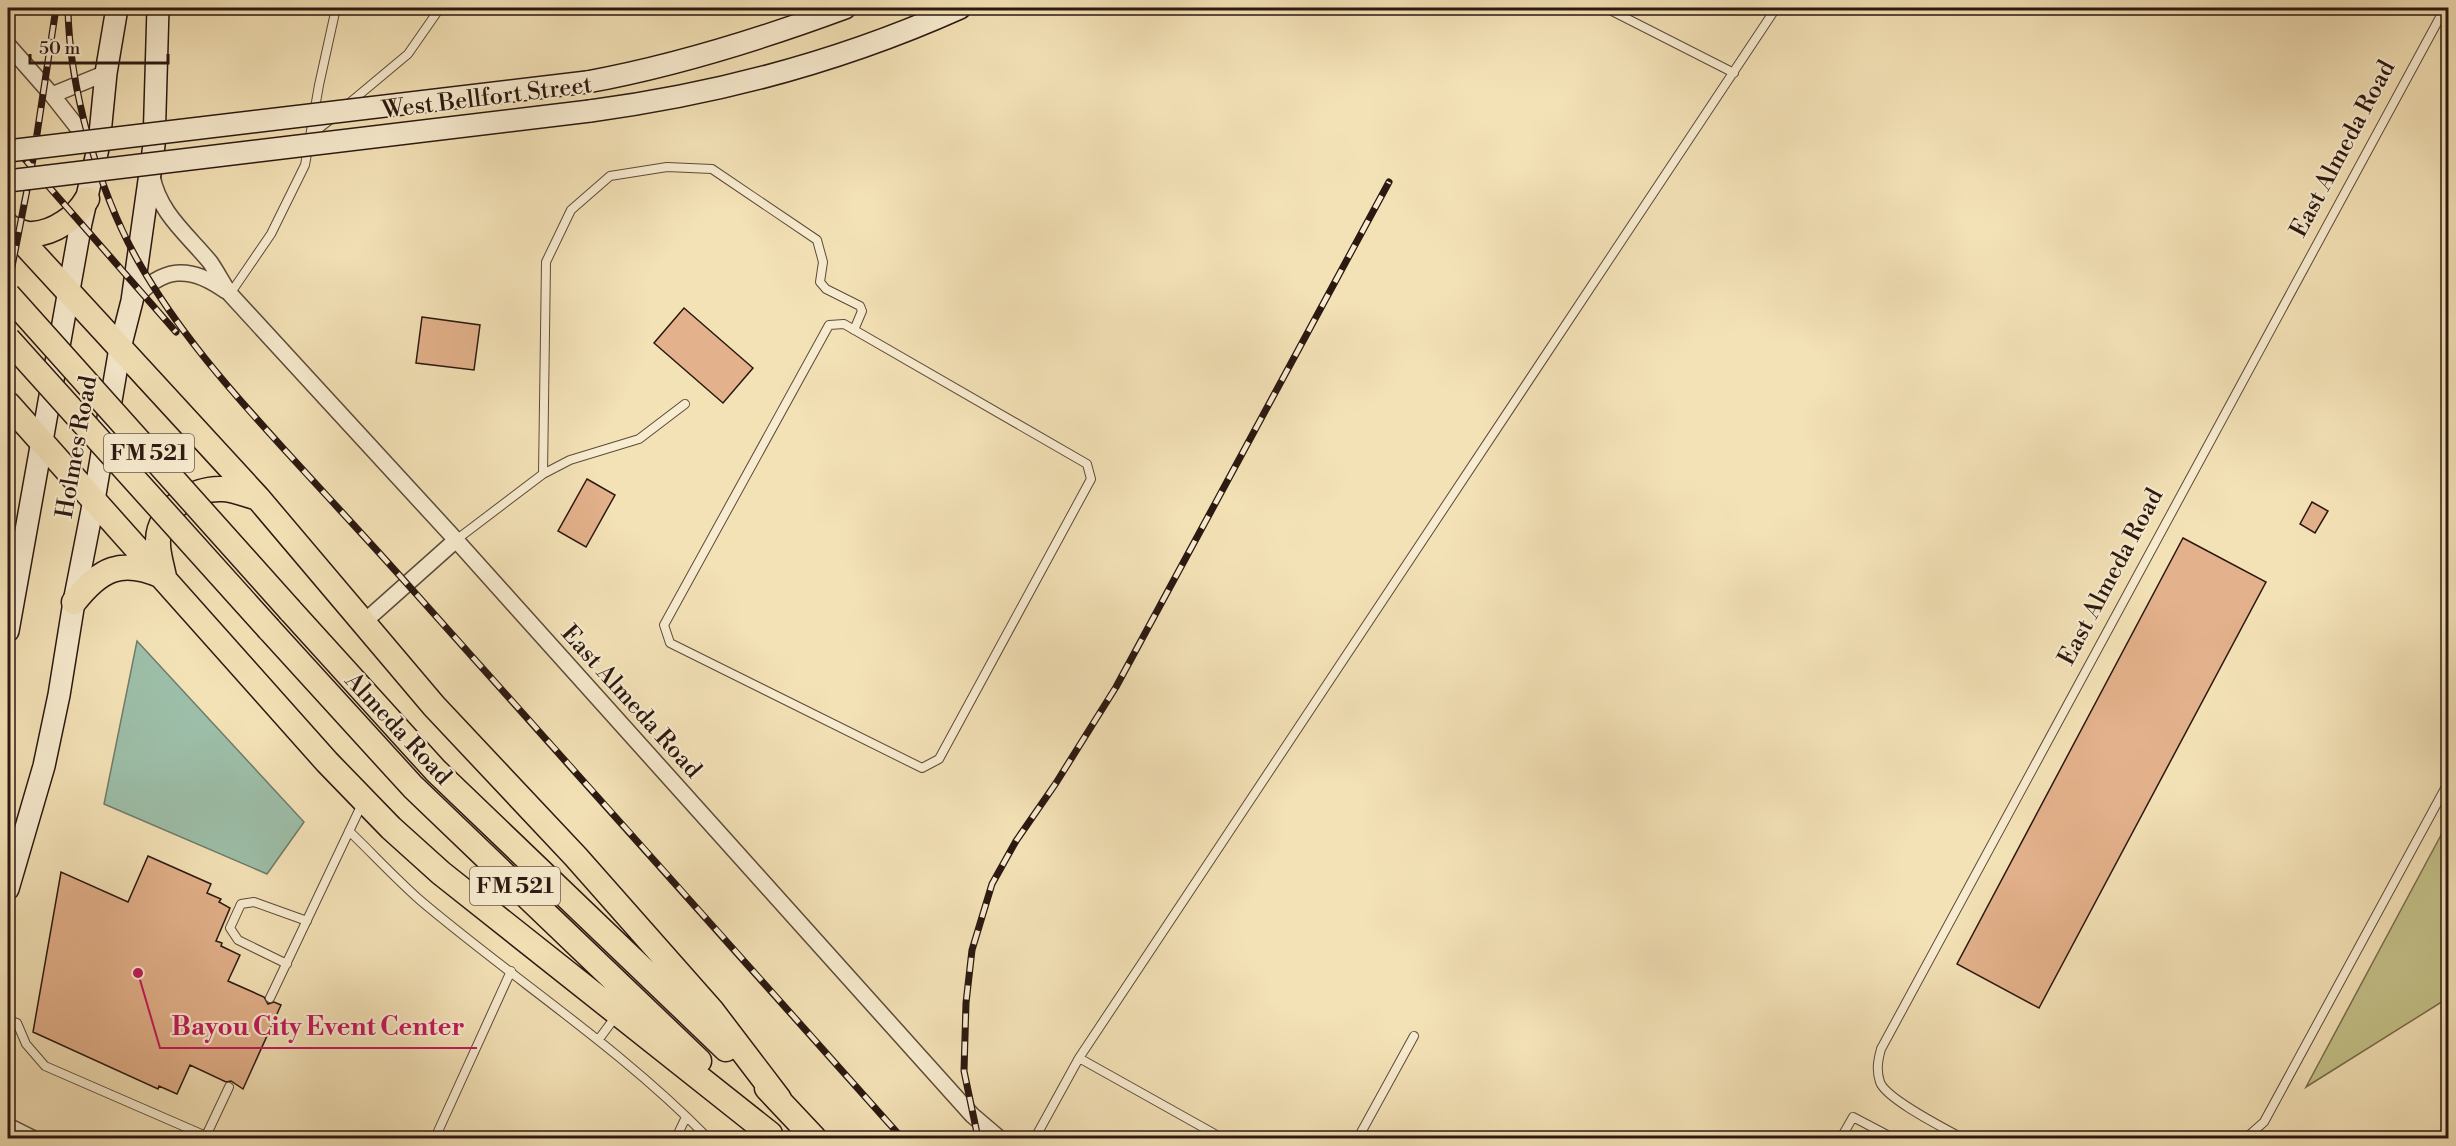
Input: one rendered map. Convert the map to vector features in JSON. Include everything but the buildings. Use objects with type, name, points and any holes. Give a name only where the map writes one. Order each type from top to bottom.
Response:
[{"type":"main road","name":"Holmes Road","points":[[8,631],[69,292],[97,152],[106,73],[117,8]]},
{"type":"main road","name":"Holmes Road","points":[[8,889],[44,766],[59,695],[120,348],[132,301],[152,173],[156,117],[158,8]]},
{"type":"main road","name":"West Bellfort Street","points":[[8,151],[587,82],[682,61],[779,32],[845,8]]},
{"type":"main road","name":"West Bellfort Street","points":[[8,181],[667,100],[758,79],[866,45],[960,8]]},
{"type":"main road","points":[[8,227],[32,234],[50,229],[74,216],[87,198]]},
{"type":"main road","points":[[8,227],[258,498],[434,706],[576,857],[712,1011],[779,1099]]},
{"type":"main road","name":"Almeda Road","points":[[8,295],[407,740],[472,807],[779,1099],[814,1138]]},
{"type":"main road","name":"Almeda Road","points":[[8,339],[413,787],[713,1075],[772,1136]]},
{"type":"main road","points":[[8,404],[363,800],[441,873],[772,1136]]},
{"type":"main road","points":[[164,577],[158,540],[162,523],[177,504],[206,490],[224,489],[258,498]]},
{"type":"main road","points":[[74,602],[89,583],[108,571],[134,567],[164,577]]},
{"type":"street","points":[[8,45],[52,95],[97,152]]},
{"type":"street","points":[[52,95],[106,73]]},
{"type":"street","name":"East Almeda Road","points":[[152,173],[157,196],[163,207],[210,263],[230,294],[456,540],[972,1115],[999,1138]]},
{"type":"street","name":"East Almeda Road","points":[[132,301],[151,282],[161,276],[180,272],[204,278],[230,294]]},
{"type":"street","points":[[364,622],[456,540]]},
{"type":"street","points":[[8,1125],[32,1138]]},
{"type":"lane","points":[[230,294],[271,234],[305,165],[336,8]]},
{"type":"lane","points":[[311,135],[408,54],[440,8]]},
{"type":"lane","points":[[1606,8],[1734,73]]},
{"type":"lane","points":[[1035,1138],[1079,1058],[1776,8]]},
{"type":"lane","name":"East Almeda Road","points":[[1962,1138],[1890,1095],[1880,1084],[1878,1075],[1877,1066],[1881,1049],[2445,8]]},
{"type":"lane","points":[[543,474],[546,262],[571,210],[610,176],[667,167],[712,169],[816,240],[823,262],[820,282],[826,289],[860,306],[862,311],[854,330]]},
{"type":"lane","points":[[844,324],[854,330],[1087,464],[1091,479],[939,759],[922,768],[670,643],[664,625],[829,326],[844,324]]},
{"type":"lane","points":[[456,540],[543,474],[570,460],[639,439],[686,404]]},
{"type":"lane","points":[[2246,1138],[2264,1122],[2448,783]]},
{"type":"lane","points":[[270,998],[363,800]]},
{"type":"lane","points":[[349,831],[420,900],[599,1039],[708,1138]]},
{"type":"lane","points":[[287,964],[238,940],[230,928],[235,914],[241,904],[254,902],[307,921]]},
{"type":"lane","points":[[435,1138],[511,971]]},
{"type":"lane","points":[[599,1039],[617,1014]]},
{"type":"lane","points":[[8,1020],[17,1023],[26,1044],[45,1066],[206,1137],[229,1087]]},
{"type":"lane","points":[[1358,1138],[1414,1036]]},
{"type":"lane","points":[[1079,1058],[1222,1138]]},
{"type":"lane","points":[[676,1138],[686,1117]]},
{"type":"lane","points":[[1841,1138],[1853,1117],[1893,1138]]},
{"type":"shaded area","points":[[137,641],[304,822],[267,874],[104,804]]},
{"type":"shaded area","points":[[2448,822],[2448,998],[2306,1087]]},
{"type":"railway","points":[[8,287],[34,154],[56,8]]},
{"type":"railway","points":[[68,8],[74,72],[80,105],[99,172],[124,234],[138,261],[187,335],[263,426],[394,569],[902,1138]]},
{"type":"railway","points":[[8,140],[176,332]]},
{"type":"railway","points":[[978,1138],[964,1071],[966,1003],[972,950],[992,884],[1016,841],[1056,783],[1116,687],[1389,182]]},
{"type":"place","name":"Bayou City Event Center","points":[[138,973]]}]
